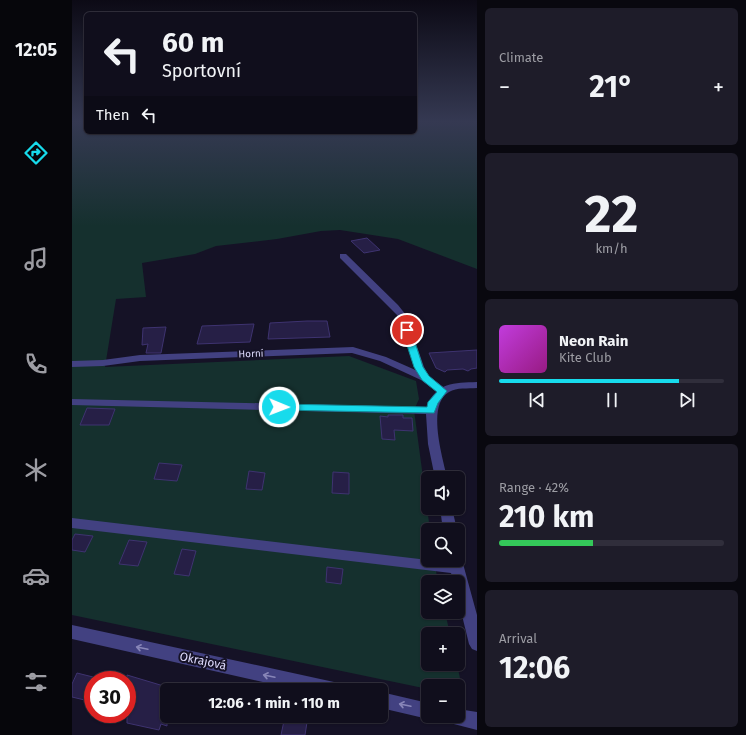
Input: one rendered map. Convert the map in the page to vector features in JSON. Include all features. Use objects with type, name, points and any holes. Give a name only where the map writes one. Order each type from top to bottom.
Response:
[{"type":"street","points":[[343,256],[395,307],[403,317],[414,355],[425,378],[442,391]]},
{"type":"street","name":"Horní","points":[[72,364],[103,363],[148,358],[352,350],[383,359],[425,378]]},
{"type":"street","points":[[440,471],[430,419],[433,402],[442,391],[454,387],[477,385]]},
{"type":"street","points":[[72,402],[431,411]]},
{"type":"street","points":[[72,523],[421,560]]},
{"type":"street","points":[[457,567],[477,644]]},
{"type":"street","name":"Okrajová","points":[[72,632],[302,683]]},
{"type":"street","points":[[388,702],[421,709]]},
{"type":"street","points":[[465,719],[477,721]]},
{"type":"green space","points":[[72,157],[477,157],[477,269],[398,239],[340,230],[321,231],[277,239],[216,246],[195,254],[142,263],[146,297],[116,299],[105,367],[349,356],[416,381],[419,399],[414,410],[422,471],[421,515],[428,515],[429,523],[421,523],[421,567],[435,567],[437,575],[421,575],[421,619],[447,619],[448,627],[421,627],[421,671],[458,671],[460,679],[421,679],[421,688],[72,615]]},
{"type":"building","points":[[367,238],[380,250],[364,253],[351,241]]},
{"type":"building","points":[[327,321],[330,337],[268,339],[270,323]]},
{"type":"building","points":[[254,324],[250,342],[197,344],[202,326]]},
{"type":"building","points":[[166,327],[161,353],[146,353],[148,344],[142,345],[143,328]]},
{"type":"building","points":[[477,350],[477,368],[468,371],[463,369],[447,370],[445,372],[436,368],[429,353]]},
{"type":"building","points":[[87,408],[115,409],[109,425],[80,425]]},
{"type":"building","points":[[388,415],[403,415],[403,418],[412,418],[413,431],[394,430],[395,440],[382,439],[380,416],[388,417]]},
{"type":"building","points":[[159,463],[182,465],[177,481],[154,479]]},
{"type":"building","points":[[249,471],[265,473],[262,490],[246,489]]},
{"type":"building","points":[[333,472],[349,473],[349,494],[332,493]]},
{"type":"building","points":[[75,534],[93,536],[85,552],[72,550],[72,540]]},
{"type":"building","points":[[129,540],[147,542],[138,566],[119,564]]},
{"type":"building","points":[[182,549],[196,551],[189,576],[174,574]]},
{"type":"building","points":[[327,567],[343,569],[341,584],[326,582]]},
{"type":"building","points":[[77,673],[84,675],[84,700],[72,697],[72,684]]},
{"type":"building","points":[[136,678],[160,685],[160,723],[167,723],[167,726],[161,724],[159,730],[127,723],[136,723]]},
{"type":"building","points":[[284,723],[307,723],[305,735],[281,735]]},
{"type":"route","points":[[279,407],[431,411],[433,402],[442,391],[425,378],[414,355],[407,330]]}]
